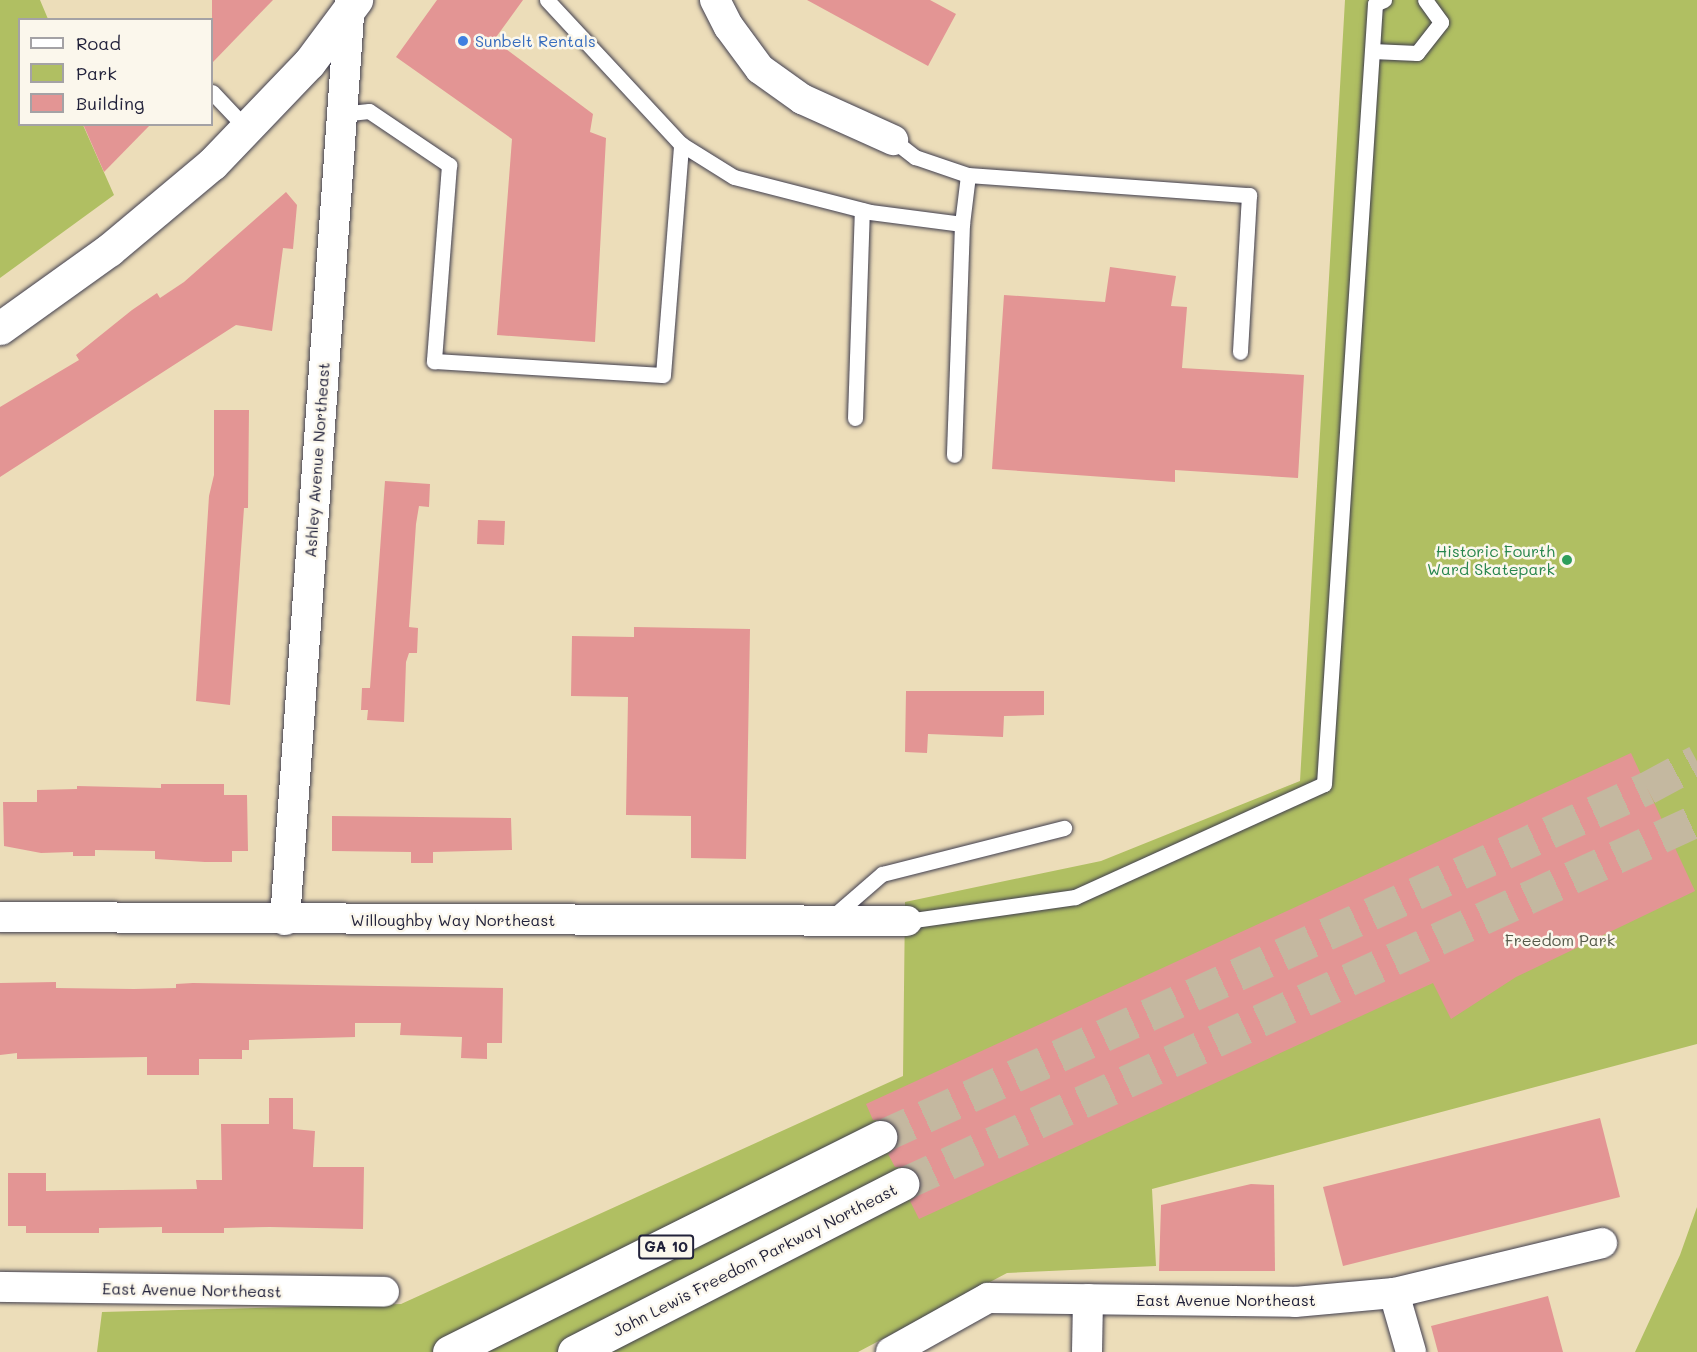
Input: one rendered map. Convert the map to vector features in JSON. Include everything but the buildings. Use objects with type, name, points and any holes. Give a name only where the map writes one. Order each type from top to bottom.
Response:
[{"type":"main road","points":[[0,328],[109,250],[212,164],[309,63],[352,3]]},
{"type":"main road","name":"GA 10","points":[[449,1352],[553,1304],[880,1137]]},
{"type":"main road","name":"John Lewis Freedom Parkway Northeast","points":[[574,1352],[903,1184]]},
{"type":"street","points":[[715,0],[729,27],[760,69],[802,99],[893,140]]},
{"type":"street","name":"Ashley Avenue Northeast","points":[[285,920],[340,114],[352,3]]},
{"type":"street","name":"Willoughby Way Northeast","points":[[0,917],[907,921]]},
{"type":"street","name":"East Avenue Northeast","points":[[891,1352],[988,1298],[1295,1302],[1394,1293],[1602,1243]]},
{"type":"street","name":"East Avenue Northeast","points":[[0,1287],[384,1292]]},
{"type":"street","points":[[1394,1293],[1411,1352]]},
{"type":"street","points":[[1087,1352],[1088,1299]]},
{"type":"lane","points":[[547,0],[681,144],[734,177],[862,210],[962,224]]},
{"type":"lane","points":[[907,921],[1075,897],[1324,784],[1375,4],[1384,0]]},
{"type":"lane","points":[[1372,51],[1417,53],[1441,22],[1425,0]]},
{"type":"lane","points":[[213,93],[246,128]]},
{"type":"lane","points":[[340,114],[369,111],[449,165],[434,361],[663,375],[681,144]]},
{"type":"lane","points":[[893,140],[915,157],[968,175],[1250,195],[1240,352]]},
{"type":"lane","points":[[954,455],[962,224],[968,175]]},
{"type":"lane","points":[[855,418],[862,210]]},
{"type":"lane","points":[[828,921],[882,874],[1064,828]]},
{"type":"green space","points":[[0,0],[40,0],[48,18],[18,18],[18,126],[83,126],[114,195],[0,278]]},
{"type":"green space","name":"Freedom Park","points":[[1345,0],[1697,0],[1697,1044],[1152,1189],[1156,1266],[1007,1273],[858,1352],[97,1352],[102,1312],[401,1304],[903,1076],[905,902],[1101,861],[1300,781]]},
{"type":"green space","points":[[1697,1207],[1697,1352],[1635,1352],[1680,1255]]},
{"type":"tunnel","points":[[880,1137],[1647,788],[1697,761]]},
{"type":"tunnel","points":[[903,1184],[1697,820]]},
{"type":"place","name":"Sunbelt Rentals","points":[[463,41]]},
{"type":"place","name":"Historic Fourth Ward Skatepark","points":[[1567,560]]}]
